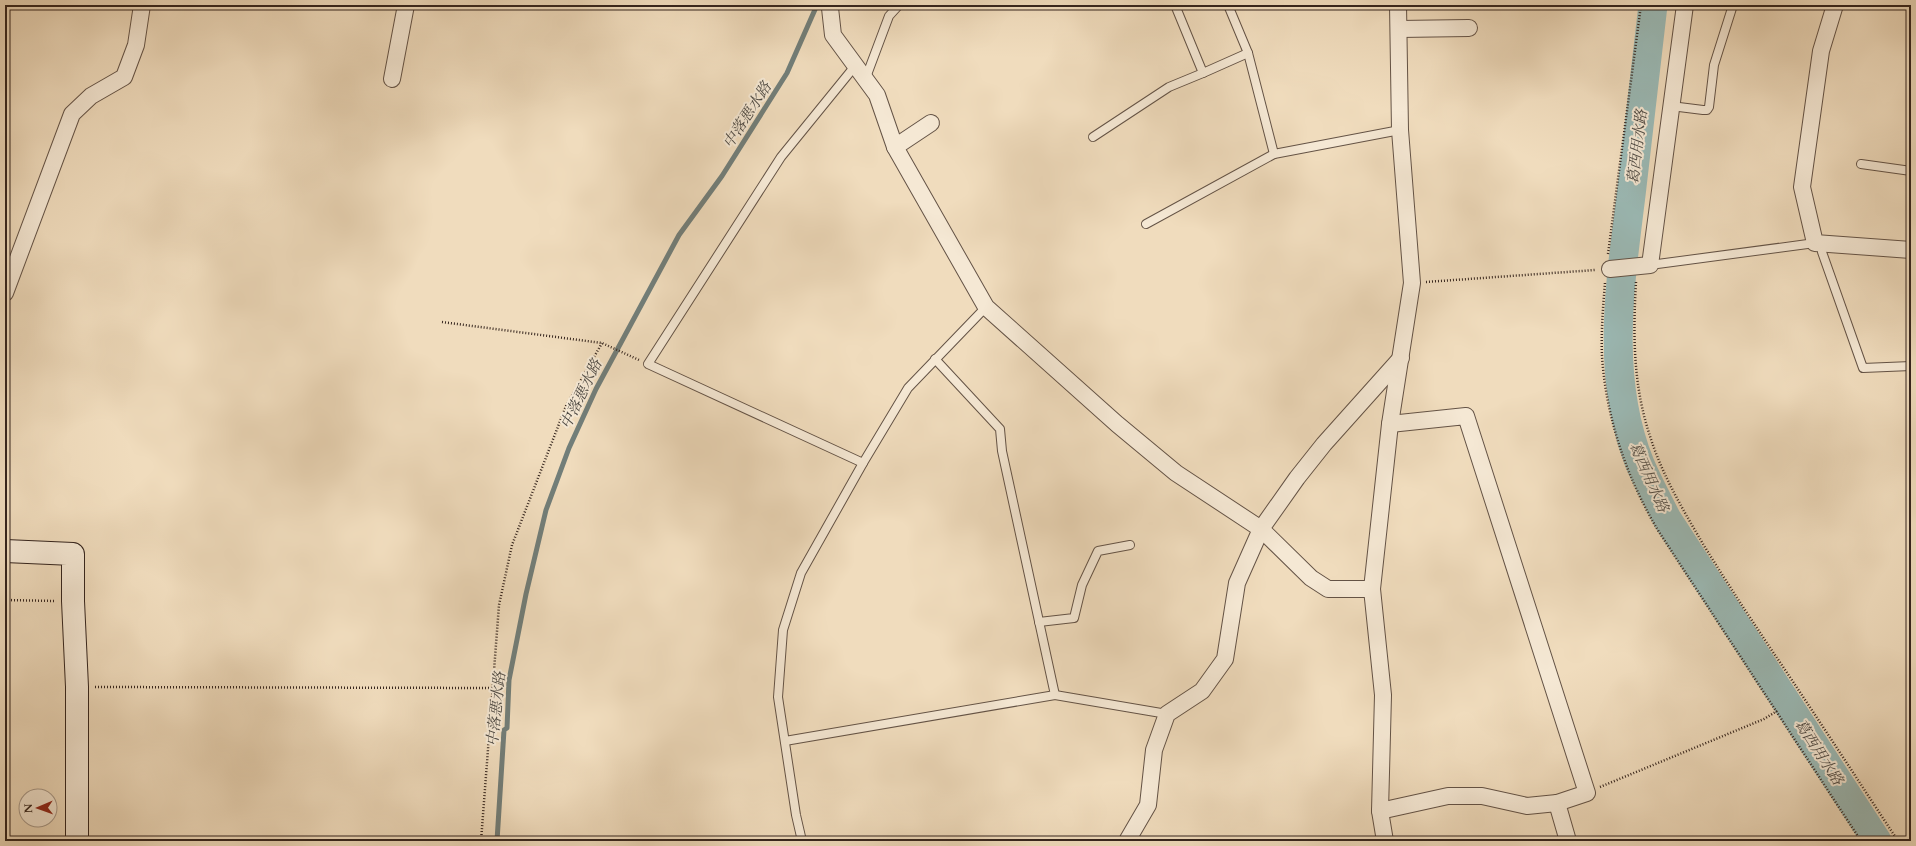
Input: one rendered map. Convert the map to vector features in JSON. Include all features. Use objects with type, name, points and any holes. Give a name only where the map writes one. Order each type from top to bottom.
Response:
[{"type":"street","points":[[5,294],[72,114],[91,96],[124,77],[136,45],[142,5]]},
{"type":"street","points":[[392,79],[406,5]]},
{"type":"street","points":[[832,5],[830,8],[833,35],[877,95],[895,147],[986,307],[1117,424],[1176,473],[1261,529],[1312,578],[1328,589],[1372,589]]},
{"type":"street","points":[[1385,841],[1380,811],[1383,695],[1372,589],[1390,424],[1412,283],[1400,130],[1398,5]]},
{"type":"street","points":[[1608,269],[1634,273],[1650,265],[1684,5]]},
{"type":"street","points":[[1835,5],[1821,51],[1802,187],[1818,243],[1911,250]]},
{"type":"street","points":[[1399,29],[1469,28]]},
{"type":"street","points":[[895,147],[931,123]]},
{"type":"street","points":[[1127,841],[1148,805],[1154,750],[1167,714],[1202,691],[1225,659],[1238,583],[1261,529],[1319,449],[1401,357]]},
{"type":"street","points":[[1380,811],[1448,796],[1482,796],[1527,806],[1558,803],[1587,793],[1466,416],[1390,424]]},
{"type":"street","points":[[5,551],[73,554],[73,601],[77,687],[77,841]]},
{"type":"street","points":[[1558,803],[1568,841]]},
{"type":"lane","points":[[865,80],[890,16],[899,5]]},
{"type":"lane","points":[[1175,5],[1203,73]]},
{"type":"lane","points":[[1228,5],[1248,53],[1274,154]]},
{"type":"lane","points":[[1671,106],[1703,110],[1707,110],[1709,108],[1714,65],[1733,5]]},
{"type":"lane","points":[[1093,137],[1169,87],[1248,53]]},
{"type":"lane","points":[[855,66],[781,157],[648,364],[863,462]]},
{"type":"lane","points":[[1146,224],[1274,154],[1400,130]]},
{"type":"lane","points":[[1861,164],[1911,171]]},
{"type":"lane","points":[[1650,265],[1818,243],[1863,368],[1911,366]]},
{"type":"lane","points":[[802,841],[796,815],[778,697],[783,630],[801,573],[863,462],[908,388],[986,307]]},
{"type":"lane","points":[[935,360],[1000,429],[1002,451],[1054,695]]},
{"type":"lane","points":[[1039,622],[1074,618],[1082,585],[1098,551],[1130,545]]},
{"type":"lane","points":[[785,741],[1054,695],[1167,714]]},
{"type":"path","points":[[1641,5],[1608,269],[1602,333],[1602,355],[1610,414],[1619,446],[1639,494],[1659,532],[1861,841]]},
{"type":"path","points":[[1412,283],[1608,269]]},
{"type":"path","points":[[1634,273],[1635,362],[1639,398],[1649,434],[1677,500],[1737,599],[1821,722],[1898,841]]},
{"type":"path","points":[[442,322],[602,343],[648,364]]},
{"type":"path","points":[[481,841],[499,605],[512,545],[566,406],[602,343]]},
{"type":"path","points":[[5,600],[73,601]]},
{"type":"path","points":[[77,687],[493,688]]},
{"type":"path","points":[[1587,793],[1764,719],[1777,711]]},
{"type":"waterway","name":"中落悪水路","points":[[497,841],[504,730],[507,728],[509,680],[526,594],[546,510],[569,448],[596,389],[679,235],[722,176],[787,73],[817,5]]},
{"type":"waterway","name":"葛西用水路","points":[[1653,5],[1623,263],[1618,331],[1622,398],[1629,431],[1640,464],[1667,519],[1877,841]]}]
